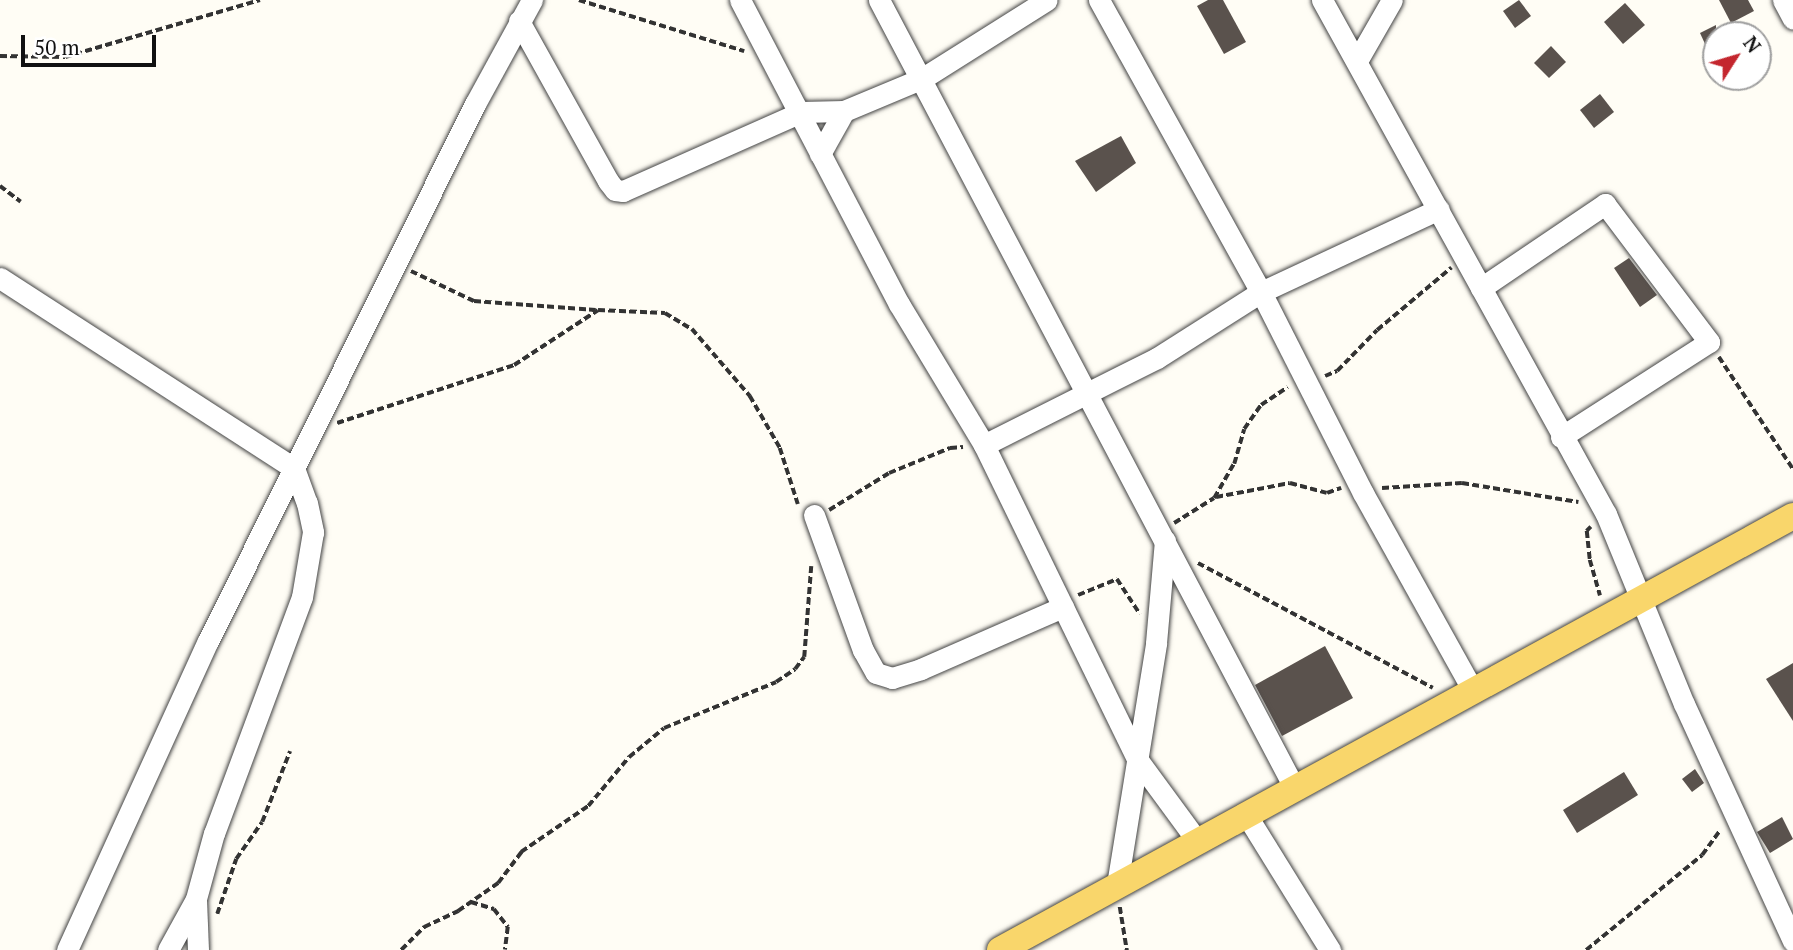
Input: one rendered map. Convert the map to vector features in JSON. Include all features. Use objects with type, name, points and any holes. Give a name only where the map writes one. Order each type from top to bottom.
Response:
[{"type":"main road","points":[[1000,950],[1793,516]]},
{"type":"street","points":[[67,950],[208,641],[395,264],[532,0]]},
{"type":"street","points":[[740,0],[899,304],[984,446],[1137,758],[1198,842]]},
{"type":"street","points":[[878,0],[923,78],[1033,299],[1090,394],[1296,789]]},
{"type":"street","points":[[519,21],[615,190],[631,189],[800,112],[844,111],[923,78],[1047,0]]},
{"type":"street","points":[[1099,0],[1261,292],[1464,696]]},
{"type":"street","points":[[1322,0],[1439,209],[1561,436],[1596,494],[1732,814],[1793,941]]},
{"type":"street","points":[[1357,61],[1392,0]]},
{"type":"street","points":[[1783,0],[1793,19]]},
{"type":"street","points":[[820,154],[844,111]]},
{"type":"street","points":[[1481,288],[1605,204],[1709,342],[1561,436]]},
{"type":"street","points":[[984,446],[1157,358],[1261,292],[1439,209]]},
{"type":"street","points":[[0,278],[294,468],[313,532],[302,597],[214,833],[196,899],[168,950]]},
{"type":"street","points":[[814,515],[863,650],[876,673],[892,678],[921,669],[1063,607]]},
{"type":"street","points":[[1117,885],[1156,643],[1168,544]]},
{"type":"street","points":[[1247,816],[1331,950]]},
{"type":"street","points":[[196,899],[198,950]]},
{"type":"path","points":[[0,56],[65,57],[260,0]]},
{"type":"path","points":[[579,0],[770,59]]},
{"type":"path","points":[[0,186],[21,202]]},
{"type":"path","points":[[395,264],[474,301],[666,313],[692,329],[750,396],[780,448],[795,503],[814,515],[841,505],[888,473],[950,448],[984,446]]},
{"type":"path","points":[[312,432],[514,365],[598,310]]},
{"type":"path","points":[[1709,342],[1793,469]]},
{"type":"path","points":[[1214,498],[1290,484],[1327,493],[1346,486],[1363,493],[1385,487],[1462,483],[1574,503],[1596,494]]},
{"type":"path","points":[[1606,514],[1587,531],[1606,619]]},
{"type":"path","points":[[1168,544],[1464,696]]},
{"type":"path","points":[[401,950],[424,927],[471,902],[498,883],[521,852],[588,806],[629,757],[664,728],[776,682],[795,668],[804,657],[812,554]]},
{"type":"path","points":[[1063,607],[1081,593],[1116,579],[1156,643]]},
{"type":"path","points":[[215,927],[236,859],[262,822],[290,751]]},
{"type":"path","points":[[1586,950],[1702,855],[1732,814]]},
{"type":"path","points":[[1117,885],[1127,950]]},
{"type":"path","points":[[471,902],[494,909],[508,927],[505,950]]},
{"type":"building","points":[[1208,0],[1223,0],[1246,42],[1224,54],[1197,6]]},
{"type":"building","points":[[1519,0],[1531,16],[1515,28],[1503,11]]},
{"type":"building","points":[[1719,0],[1748,0],[1754,11],[1730,21]]},
{"type":"building","points":[[1625,3],[1645,25],[1623,44],[1604,22]]},
{"type":"building","points":[[1551,46],[1566,62],[1549,78],[1534,63]]},
{"type":"building","points":[[1600,94],[1614,112],[1594,128],[1580,110]]},
{"type":"building","points":[[1121,136],[1136,163],[1096,192],[1075,161]]},
{"type":"building","points":[[1629,258],[1657,295],[1640,307],[1614,268]]},
{"type":"building","points":[[1325,646],[1353,698],[1282,736],[1255,685]]},
{"type":"building","points":[[1793,663],[1793,721],[1766,679]]},
{"type":"building","points":[[1695,769],[1704,783],[1692,792],[1682,779]]},
{"type":"building","points":[[1624,772],[1638,795],[1577,833],[1563,810]]},
{"type":"building","points":[[1782,817],[1793,839],[1770,853],[1757,832]]}]
